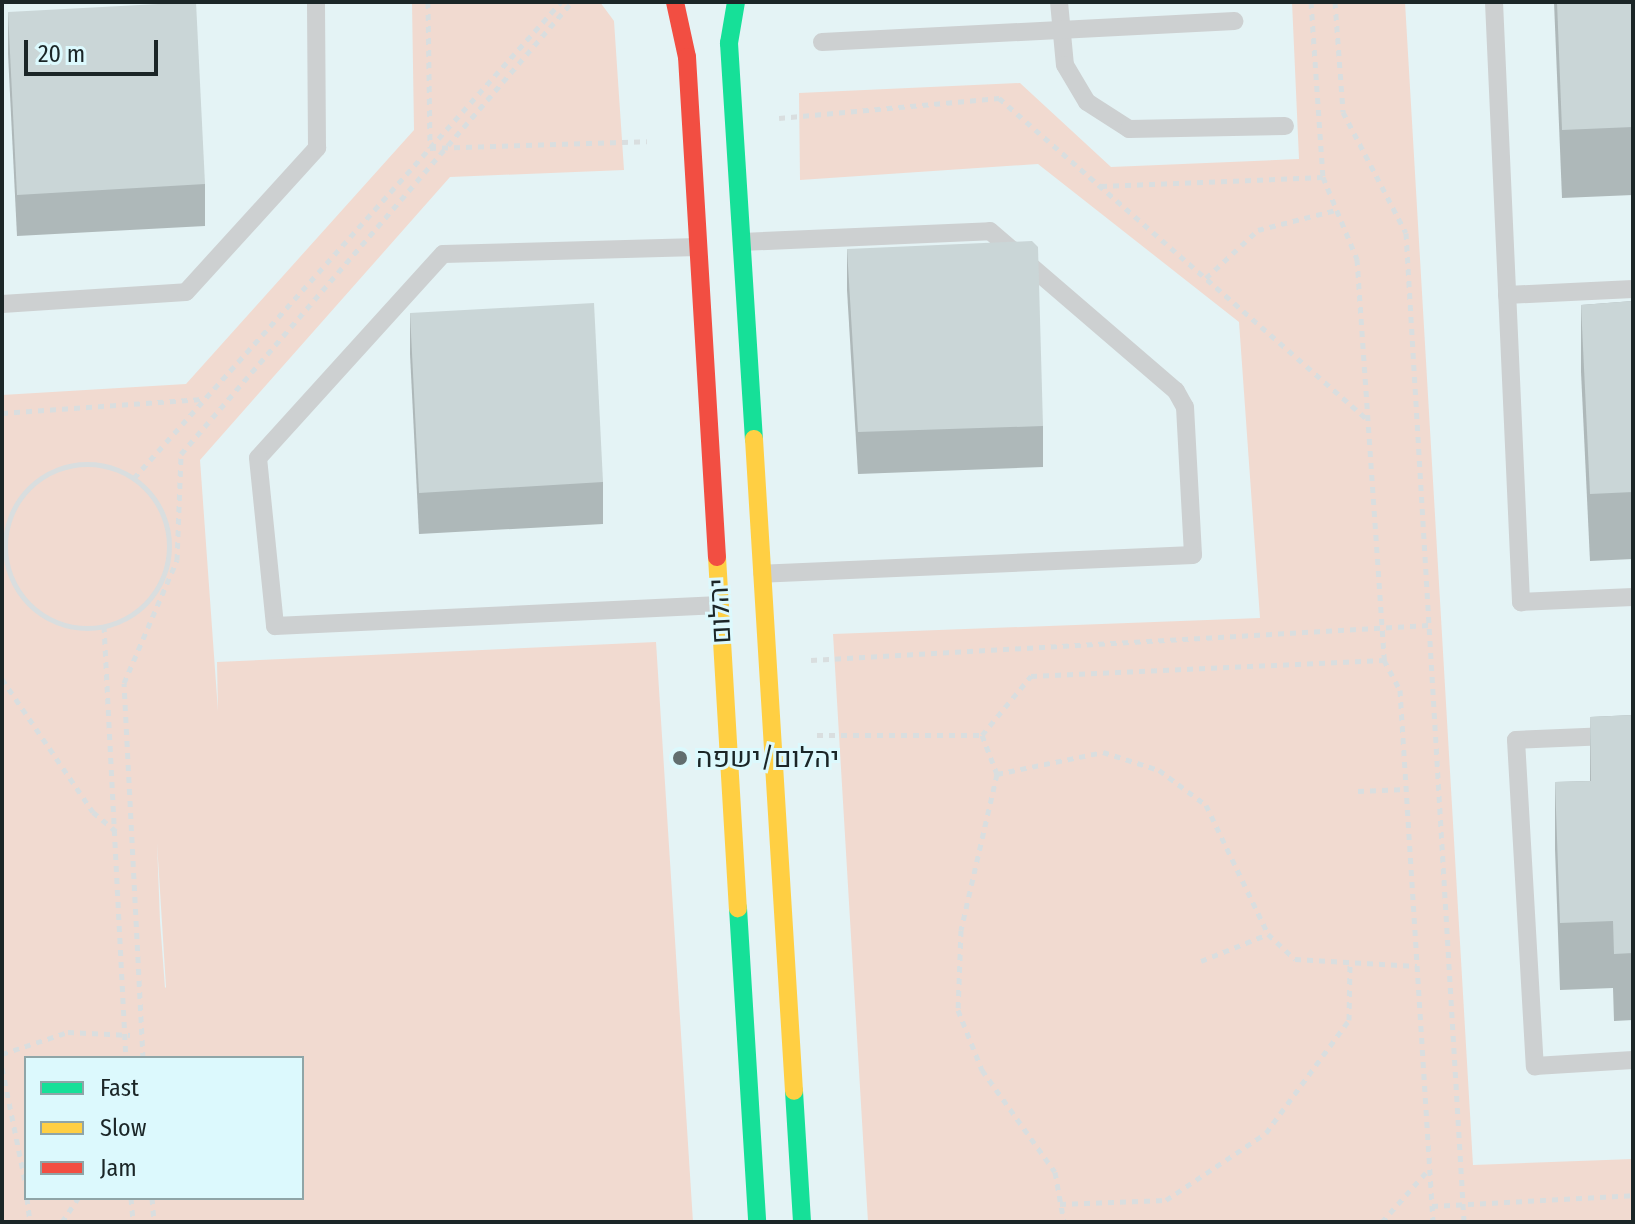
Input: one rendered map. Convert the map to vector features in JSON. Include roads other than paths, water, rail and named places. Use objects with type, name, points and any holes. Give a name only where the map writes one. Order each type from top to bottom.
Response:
[{"type":"street","name":"יהלום","points":[[675,2],[692,140],[757,1222]]},
{"type":"street","name":"יהלום","points":[[736,2],[729,43],[802,1222]]},
{"type":"lane","points":[[2,304],[186,292],[317,148],[316,2]]},
{"type":"lane","points":[[1059,2],[1065,65],[1087,102],[1129,129],[1285,126]]},
{"type":"lane","points":[[1494,2],[1521,602],[1633,597]]},
{"type":"lane","points":[[822,42],[1234,21]]},
{"type":"lane","points":[[742,242],[990,231],[1176,391],[1185,407],[1193,555],[762,574]]},
{"type":"lane","points":[[698,247],[443,254],[258,458],[275,626],[720,605]]},
{"type":"lane","points":[[1507,295],[1633,289]]},
{"type":"lane","points":[[1633,735],[1516,740],[1535,1066],[1633,1060]]},
{"type":"place","name":"יהלום/ישפה","points":[[680,758]]}]
